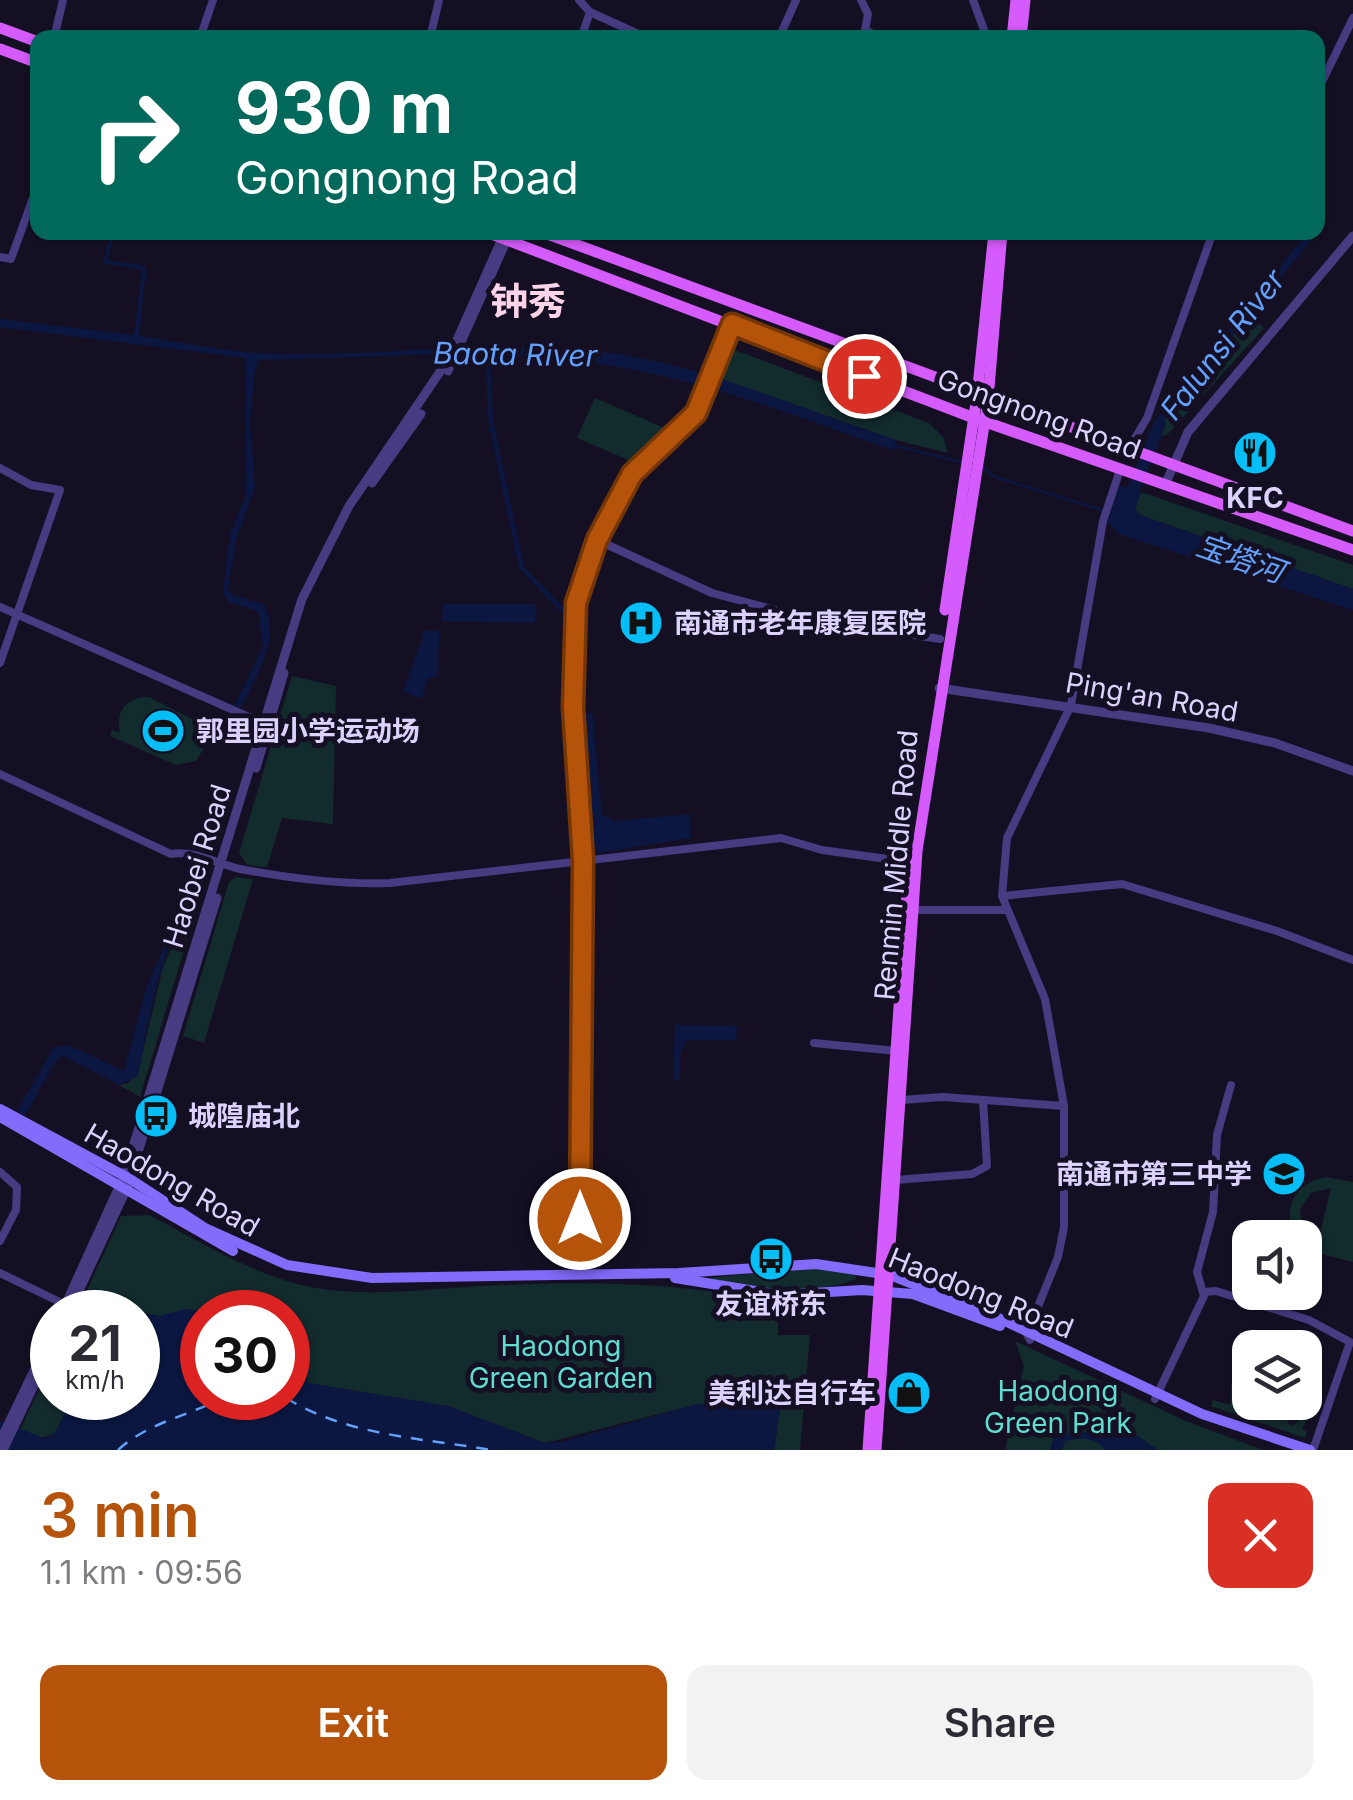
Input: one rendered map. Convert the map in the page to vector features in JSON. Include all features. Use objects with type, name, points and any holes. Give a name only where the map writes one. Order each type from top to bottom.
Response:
[{"type":"main road","points":[[1013,30],[1016,0]]},
{"type":"main road","points":[[1022,30],[1025,0]]},
{"type":"main road","points":[[0,28],[30,39]]},
{"type":"main road","points":[[0,49],[30,61]]},
{"type":"main road","name":"Gongnong Road","points":[[516,240],[979,420],[1353,550]]},
{"type":"main road","name":"Gongnong Road","points":[[563,240],[1353,532]]},
{"type":"main road","name":"Renmin Middle Road","points":[[982,398],[993,240]]},
{"type":"main road","name":"Renmin Middle Road","points":[[885,1274],[909,862],[940,638],[979,420],[1001,240]]},
{"type":"main road","name":"Renmin Middle Road","points":[[872,1447],[883,1291],[896,1180],[917,850],[970,474]]},
{"type":"main road","name":"Haodong Road","points":[[2,1116],[240,1247],[308,1270],[372,1278],[816,1264],[885,1274],[1029,1336],[1222,1429],[1290,1450]]},
{"type":"main road","name":"Haodong Road","points":[[126,1182],[238,1253],[308,1276],[374,1283],[678,1278],[780,1295],[883,1291],[913,1294],[1029,1336]]},
{"type":"main road","name":"Haodong Road","points":[[1156,1397],[1311,1450]]},
{"type":"street","points":[[56,30],[63,0]]},
{"type":"street","points":[[203,30],[213,0]]},
{"type":"street","points":[[432,30],[440,0]]},
{"type":"street","points":[[579,0],[590,12],[629,30]]},
{"type":"street","points":[[783,30],[796,0]]},
{"type":"street","points":[[862,0],[868,14],[865,30]]},
{"type":"street","points":[[972,0],[984,30]]},
{"type":"street","points":[[584,30],[590,12]]},
{"type":"street","points":[[1325,76],[1353,18]]},
{"type":"street","points":[[0,257],[12,258],[30,207]]},
{"type":"street","points":[[1165,486],[1170,466],[1188,432],[1353,236]]},
{"type":"street","name":"Haobei Road","points":[[75,1290],[126,1182],[266,725],[324,564],[354,509],[451,361],[504,240]]},
{"type":"street","points":[[1132,452],[1210,240]]},
{"type":"street","points":[[581,1274],[583,860],[573,707],[575,614],[597,540],[632,474],[688,421],[706,392],[732,324]]},
{"type":"street","points":[[0,468],[31,484],[60,490],[0,663]]},
{"type":"street","points":[[1029,1336],[1058,1257],[1064,1227],[1064,1106],[1045,999],[1002,896],[1007,838],[1071,706],[1103,521],[1123,471]]},
{"type":"street","points":[[597,540],[712,593],[809,619],[940,638]]},
{"type":"street","points":[[0,607],[266,725]]},
{"type":"street","name":"Ping'an Road","points":[[939,688],[1258,738],[1353,771]]},
{"type":"street","points":[[0,774],[172,854],[191,853],[225,864],[377,884],[781,838],[822,850],[909,862]]},
{"type":"street","points":[[1002,896],[1122,884],[1277,931],[1353,960]]},
{"type":"street","points":[[916,910],[1006,910]]},
{"type":"street","points":[[814,1043],[897,1051]]},
{"type":"street","points":[[1156,1397],[1204,1292],[1197,1272],[1214,1212],[1217,1135],[1231,1085]]},
{"type":"street","points":[[902,1100],[1064,1106]]},
{"type":"street","points":[[896,1180],[972,1174],[987,1166],[982,1100]]},
{"type":"street","points":[[0,1172],[17,1187],[18,1197],[0,1242]]},
{"type":"street","points":[[0,1273],[30,1290]]},
{"type":"street","points":[[1204,1292],[1216,1290],[1309,1320],[1350,1342],[1311,1450]]},
{"type":"street","points":[[3,1450],[30,1384]]},
{"type":"street","points":[[0,1441],[30,1390]]},
{"type":"green space","points":[[1249,316],[1264,328],[1168,434],[1155,439],[1166,417]]},
{"type":"green space","points":[[735,350],[929,423],[943,437],[948,453],[896,440],[717,378],[727,353]]},
{"type":"green space","points":[[595,398],[669,430],[633,462],[577,438]]},
{"type":"green space","points":[[1141,492],[1353,565],[1353,589],[1140,515],[1135,509]]},
{"type":"green space","points":[[292,676],[336,686],[333,824],[282,818],[267,867],[247,865],[239,853]]},
{"type":"green space","points":[[149,697],[202,724],[207,743],[196,761],[176,765],[110,736],[112,730],[120,733],[119,718],[124,706],[134,699]]},
{"type":"green space","points":[[236,877],[253,879],[204,1043],[183,1036],[229,882]]},
{"type":"green space","points":[[197,907],[140,1097],[119,1085],[129,1083],[140,1064],[163,967],[188,912]]},
{"type":"green space","points":[[1326,1177],[1353,1182],[1353,1262],[1322,1254],[1322,1225],[1331,1188],[1311,1193],[1300,1209],[1302,1220],[1290,1220],[1294,1198],[1306,1184]]},
{"type":"green space","name":"Haodong Green Garden","points":[[149,1215],[251,1268],[294,1283],[337,1291],[632,1284],[706,1291],[778,1304],[778,1335],[810,1335],[800,1450],[774,1450],[785,1378],[744,1393],[742,1403],[720,1407],[698,1404],[545,1443],[448,1406],[310,1383],[310,1290],[180,1290],[180,1311],[160,1316],[160,1290],[87,1290],[121,1216]]},
{"type":"green space","points":[[817,1268],[856,1275],[856,1279],[820,1288],[782,1290],[707,1278]]},
{"type":"green space","name":"Haodong Green Park","points":[[1015,1341],[1186,1421],[1263,1450],[1005,1450],[1024,1366]]},
{"type":"green space","points":[[1231,1384],[1232,1413],[1211,1406],[1213,1400],[1230,1405]]},
{"type":"green space","points":[[30,1408],[30,1420],[62,1420],[54,1434],[37,1439],[20,1430]]},
{"type":"green space","points":[[1252,1420],[1288,1420],[1287,1424],[1293,1425],[1307,1420],[1302,1429],[1307,1432],[1305,1438]]},
{"type":"water","points":[[109,240],[112,240],[108,260],[146,266],[139,336],[258,353],[345,354],[519,346],[606,352],[717,378],[896,440],[892,450],[743,398],[646,372],[545,358],[490,357],[493,420],[524,567],[586,631],[586,670],[582,671],[582,634],[519,568],[488,420],[486,361],[475,353],[259,360],[250,423],[255,488],[237,537],[228,588],[233,595],[263,604],[270,629],[265,657],[241,708],[235,705],[263,646],[258,611],[228,602],[223,594],[230,534],[245,498],[246,358],[0,327],[0,319],[134,335],[142,270],[103,263]]},
{"type":"water","points":[[1301,240],[1311,240],[1166,417],[1155,439],[1147,436],[1160,414]]},
{"type":"water","name":"宝塔河","points":[[1119,485],[1141,492],[1135,509],[1140,515],[1353,589],[1353,610],[1119,534],[1108,522]]},
{"type":"water","points":[[443,604],[536,604],[535,623],[442,621]]},
{"type":"water","points":[[425,630],[439,631],[438,676],[428,679],[421,699],[403,691]]},
{"type":"water","points":[[592,713],[602,815],[614,821],[690,814],[691,838],[591,854],[578,715]]},
{"type":"water","points":[[205,880],[197,907],[184,919],[164,960],[138,1076],[119,1085],[63,1056],[56,1060],[25,1116],[17,1111],[54,1047],[68,1045],[124,1071],[146,988],[184,902]]},
{"type":"water","points":[[675,1025],[737,1026],[736,1040],[687,1040],[680,1054],[680,1079],[673,1080]]},
{"type":"water","points":[[180,1310],[180,1420],[310,1420],[310,1383],[448,1406],[545,1443],[561,1442],[698,1404],[720,1407],[741,1403],[753,1376],[785,1378],[774,1450],[0,1450],[0,1421],[46,1439],[62,1420],[160,1420],[160,1316]]},
{"type":"water","points":[[1128,1429],[1158,1450],[1105,1450],[1097,1442],[1081,1438],[1065,1441],[1062,1450],[1050,1450],[1054,1435]]},
{"type":"waterway","name":"Falunsi River","points":[[1128,503],[1160,424]]},
{"type":"waterway","name":"Baota River","points":[[891,445],[961,462]]},
{"type":"waterway","name":"Baota River","points":[[983,468],[995,477],[1102,510]]},
{"type":"ferry route","points":[[310,1411],[360,1428],[491,1450]]},
{"type":"ferry route","points":[[118,1450],[155,1426],[180,1416]]},
{"type":"place","name":"KFC","points":[[1255,453]]},
{"type":"place","name":"南通市老年康复医院","points":[[641,623]]},
{"type":"place","name":"郭里园小学运动场","points":[[163,731]]},
{"type":"place","name":"城隍庙北","points":[[156,1116]]},
{"type":"place","name":"南通市第三中学","points":[[1284,1174]]},
{"type":"place","name":"友谊桥东","points":[[771,1259]]},
{"type":"place","name":"美利达自行车","points":[[909,1393]]},
{"type":"district","name":"钟秀","points":[[528,302]]},
{"type":"route","points":[[580,1219],[583,860],[573,707],[573,632],[584,574],[632,474],[696,413],[732,324],[864,376]]}]
